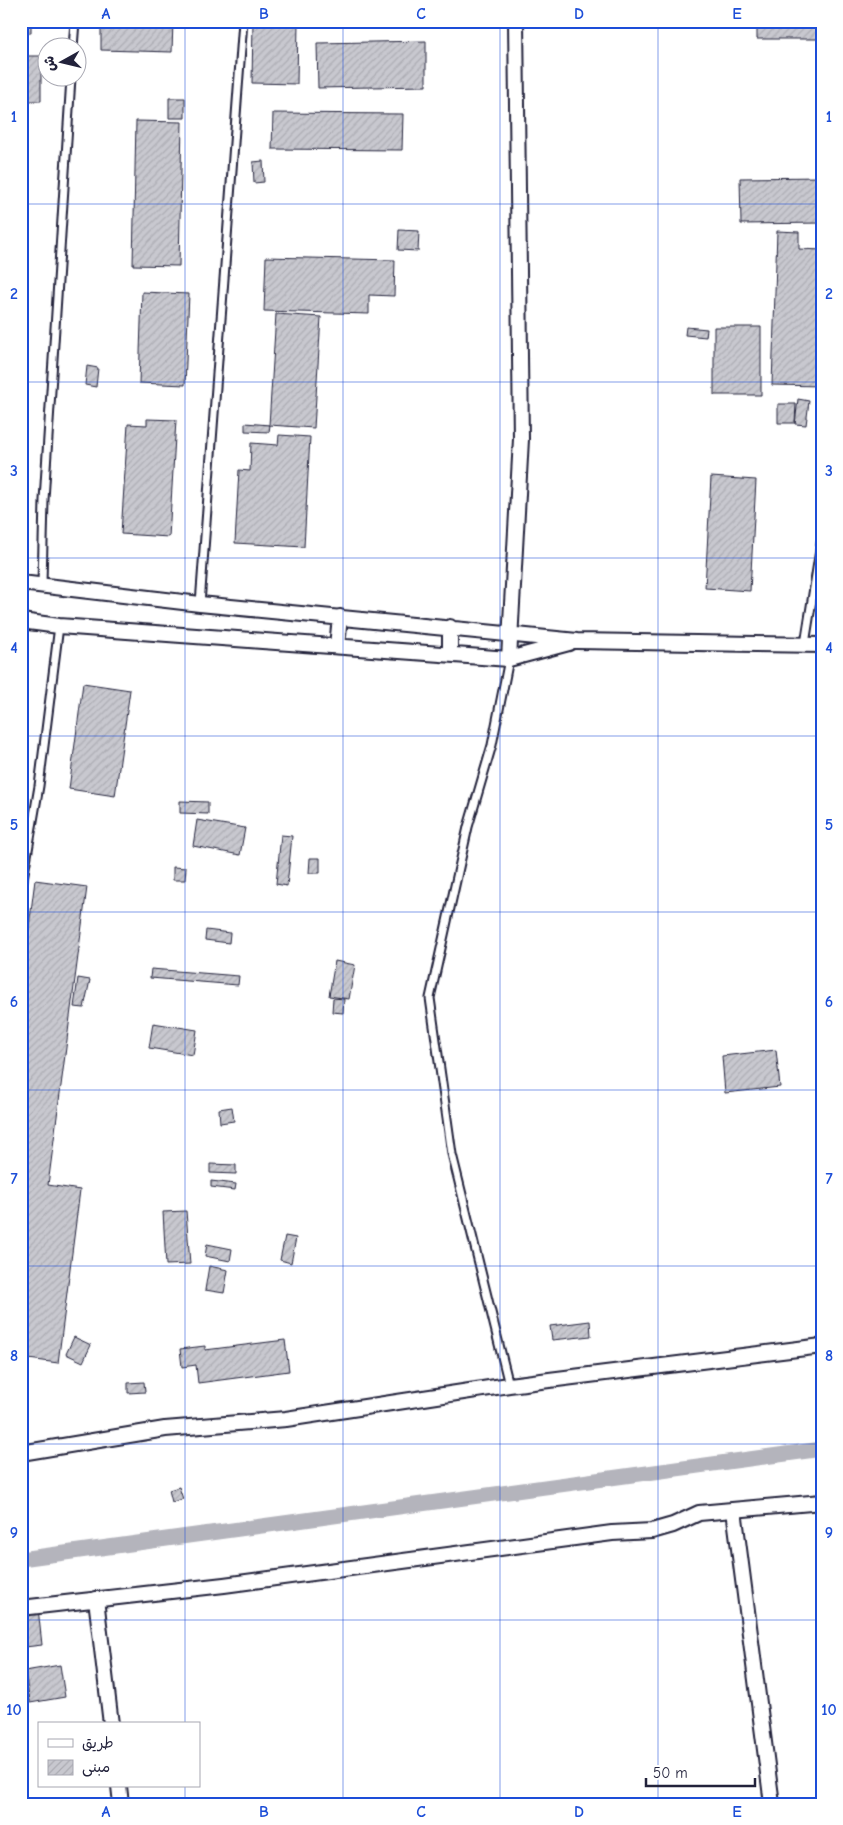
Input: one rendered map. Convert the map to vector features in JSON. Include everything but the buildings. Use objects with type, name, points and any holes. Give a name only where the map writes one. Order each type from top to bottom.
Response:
[{"type":"street","points":[[509,659],[512,633],[521,439],[516,21]]},
{"type":"street","points":[[21,582],[200,604],[512,633],[577,641],[822,645]]},
{"type":"street","points":[[337,646],[340,617]]},
{"type":"street","points":[[21,621],[59,626],[509,659],[577,641]]},
{"type":"street","points":[[450,627],[450,654]]},
{"type":"street","points":[[21,1453],[165,1430],[286,1419],[509,1385],[822,1346]]},
{"type":"street","points":[[21,1608],[234,1584],[612,1532],[652,1531],[673,1525],[699,1513],[822,1502]]},
{"type":"street","points":[[734,1510],[772,1804]]},
{"type":"street","points":[[96,1599],[111,1722]]},
{"type":"street","points":[[119,1788],[121,1804]]},
{"type":"lane","points":[[74,38],[75,21]]},
{"type":"lane","points":[[200,604],[243,21]]},
{"type":"lane","points":[[42,584],[44,500],[70,88]]},
{"type":"lane","points":[[805,644],[822,537]]},
{"type":"lane","points":[[21,891],[39,786],[59,626]]},
{"type":"lane","points":[[509,659],[492,745],[468,827],[430,998],[452,1154],[509,1385]]},
{"type":"waterway","points":[[21,1559],[822,1449]]}]
